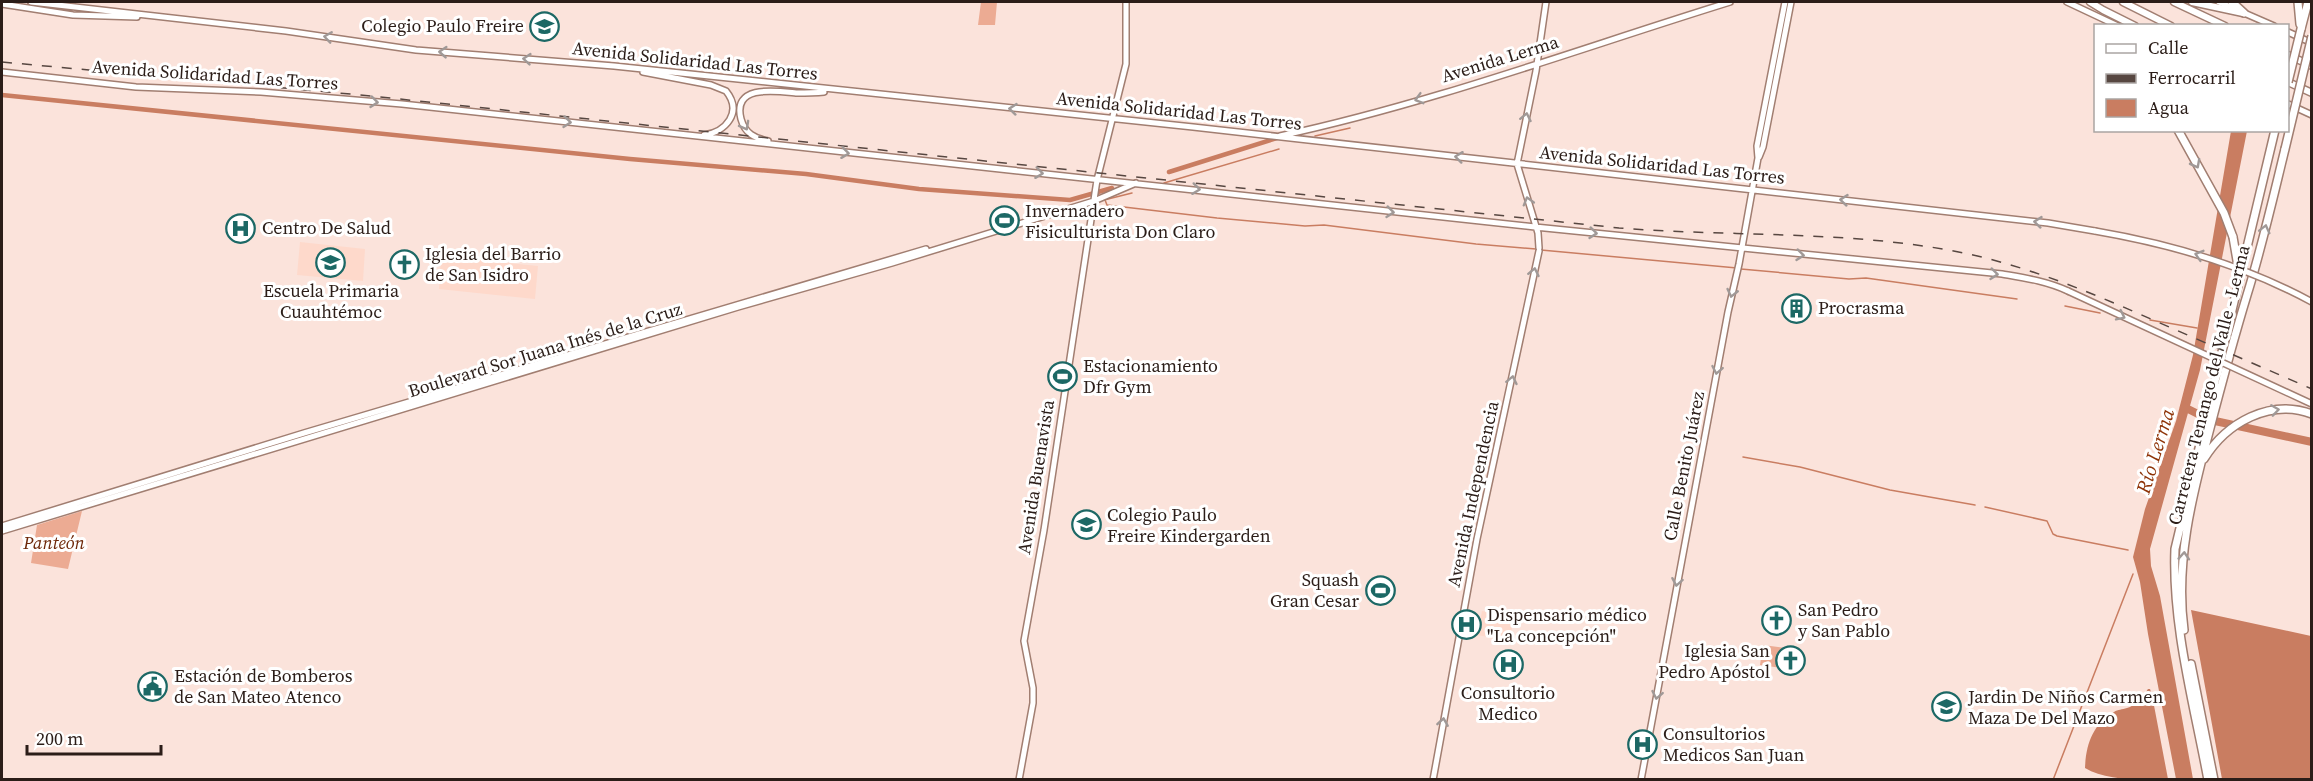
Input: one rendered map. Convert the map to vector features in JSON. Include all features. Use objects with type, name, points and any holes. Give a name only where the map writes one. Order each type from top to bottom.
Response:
[{"type":"highway","points":[[2232,2],[2244,13]]},
{"type":"highway","points":[[2298,2],[2301,29]]},
{"type":"highway","points":[[2289,78],[2308,2]]},
{"type":"highway","name":"Carretera Tenango del Valle - Lerma","points":[[2214,780],[2182,612],[2183,553],[2190,508],[2200,467],[2285,149],[2312,36]]},
{"type":"highway","points":[[2304,75],[2309,71],[2312,61]]},
{"type":"highway","points":[[2179,132],[2224,213],[2233,237],[2240,278]]},
{"type":"highway","points":[[2208,780],[2180,630],[2174,576],[2175,549],[2275,132]]},
{"type":"highway","points":[[2226,330],[2235,312],[2244,282],[2276,132]]},
{"type":"highway","points":[[2200,467],[2212,448],[2228,431],[2257,414],[2275,410],[2294,410],[2312,414]]},
{"type":"main road","name":"Avenida Solidaridad Las Torres","points":[[31,2],[286,31],[416,50],[614,66],[2048,223],[2142,239],[2197,254],[2265,279],[2312,302]]},
{"type":"main road","name":"Avenida Buenavista","points":[[1019,780],[1033,703],[1033,688],[1024,641],[1044,530],[1097,180],[1126,64],[1126,2]]},
{"type":"main road","name":"Avenida Independencia","points":[[1433,780],[1471,570],[1539,250],[1539,236],[1517,164],[1546,2]]},
{"type":"main road","name":"Avenida Lerma","points":[[1276,137],[1340,122],[1536,67],[1730,2]]},
{"type":"main road","name":"Calle Benito Juárez","points":[[1641,780],[1753,190],[1758,158],[1757,146],[1785,2]]},
{"type":"main road","name":"Calle Benito Juárez","points":[[1758,158],[1763,147],[1791,2]]},
{"type":"main road","points":[[2067,2],[2114,24]]},
{"type":"main road","points":[[2090,2],[2131,24]]},
{"type":"main road","points":[[2123,2],[2167,24]]},
{"type":"main road","points":[[2174,2],[2221,24]]},
{"type":"main road","points":[[2192,2],[2244,13]]},
{"type":"main road","points":[[2219,2],[2270,24]]},
{"type":"main road","points":[[2,4],[111,18],[152,16]]},
{"type":"main road","points":[[2289,32],[2312,43]]},
{"type":"main road","points":[[2289,55],[2312,66]]},
{"type":"main road","points":[[614,66],[673,79],[711,84],[726,91],[733,107],[728,125],[715,133],[696,137]]},
{"type":"main road","name":"Avenida Solidaridad Las Torres","points":[[2,70],[165,89],[270,93],[402,104],[1742,249]]},
{"type":"main road","points":[[2,70],[165,89]]},
{"type":"main road","points":[[2289,82],[2312,93]]},
{"type":"main road","points":[[818,149],[753,136],[743,125],[741,107],[747,97],[758,91],[807,93],[834,91]]},
{"type":"main road","points":[[2289,104],[2312,115]]},
{"type":"main road","name":"Boulevard Sor Juana Inés de la Cruz","points":[[2,526],[304,433],[891,260],[1138,183]]},
{"type":"main road","name":"Boulevard Sor Juana Inés de la Cruz","points":[[2,531],[1095,197]]},
{"type":"main road","points":[[1742,249],[2020,277],[2050,283],[2312,404]]},
{"type":"shaded area","name":"Escuela Primaria Cuauhtémoc","points":[[300,242],[365,249],[363,281],[297,275]]},
{"type":"shaded area","points":[[441,256],[538,266],[535,299],[439,289]]},
{"type":"shaded area","points":[[1482,611],[1514,616],[1510,641],[1477,635]]},
{"type":"green space","points":[[981,2],[997,2],[995,25],[978,25]]},
{"type":"green space","name":"Panteón","points":[[82,511],[68,569],[31,563],[37,525]]},
{"type":"green space","points":[[1763,645],[1785,648],[1782,668],[1760,665]]},
{"type":"water","points":[[2231,132],[2247,132],[2200,370],[2150,549],[2151,566],[2160,596],[2193,779],[2176,779],[2140,582],[2133,557],[2145,509],[2176,421],[2193,355]]},
{"type":"water","points":[[2191,610],[2311,636],[2311,779],[2222,779]]},
{"type":"water","points":[[2148,689],[2152,695],[2168,779],[2114,777],[2085,768],[2089,743],[2101,722],[2116,711],[2133,705]]},
{"type":"waterway","points":[[2,95],[630,159],[806,174],[919,189],[1070,200],[1112,188]]},
{"type":"waterway","points":[[1315,136],[1350,128]]},
{"type":"waterway","points":[[1169,172],[1280,137]]},
{"type":"waterway","points":[[1164,183],[1279,149]]},
{"type":"waterway","points":[[1104,200],[1132,193]]},
{"type":"waterway","points":[[1105,200],[1107,205],[1217,218],[1305,226],[1324,225],[1536,249]]},
{"type":"waterway","points":[[1541,250],[1737,268]]},
{"type":"waterway","points":[[1741,269],[1849,279],[1866,278],[2017,299]]},
{"type":"waterway","points":[[2065,306],[2100,313]]},
{"type":"waterway","points":[[2150,320],[2197,328]]},
{"type":"waterway","name":"Río Lerma","points":[[2184,407],[2198,414]]},
{"type":"waterway","points":[[2215,421],[2312,442]]},
{"type":"waterway","points":[[1743,457],[1800,467],[1890,490],[1975,505]]},
{"type":"waterway","points":[[1985,507],[2047,521],[2053,534],[2057,536],[2128,550]]},
{"type":"waterway","points":[[2053,780],[2133,574]]},
{"type":"railway","points":[[2,62],[371,96],[1619,228],[1836,237],[1921,246],[1989,259],[2060,282],[2312,389]]},
{"type":"place","name":"Colegio Paulo Freire","points":[[545,26]]},
{"type":"place","name":"Invernadero Fisiculturista Don Claro","points":[[1004,221]]},
{"type":"place","name":"Centro De Salud","points":[[241,228]]},
{"type":"place","name":"Escuela Primaria Cuauhtémoc","points":[[331,262]]},
{"type":"place","name":"Iglesia del Barrio de San Isidro","points":[[404,264]]},
{"type":"place","name":"Procrasma","points":[[1797,308]]},
{"type":"place","name":"Estacionamiento Dfr Gym","points":[[1062,376]]},
{"type":"place","name":"Colegio Paulo Freire Kindergarden","points":[[1086,525]]},
{"type":"place","name":"Squash Gran Cesar","points":[[1380,590]]},
{"type":"place","name":"San Pedro y San Pablo","points":[[1777,620]]},
{"type":"place","name":"Dispensario médico \"La concepción\"","points":[[1466,625]]},
{"type":"place","name":"Iglesia San Pedro Apóstol","points":[[1791,661]]},
{"type":"place","name":"Consultorio Medico","points":[[1508,664]]},
{"type":"place","name":"Estación de Bomberos de San Mateo Atenco","points":[[153,686]]},
{"type":"place","name":"Jardin De Niños Carmen Maza De Del Mazo","points":[[1947,707]]},
{"type":"place","name":"Consultorios Medicos San Juan","points":[[1642,744]]}]
